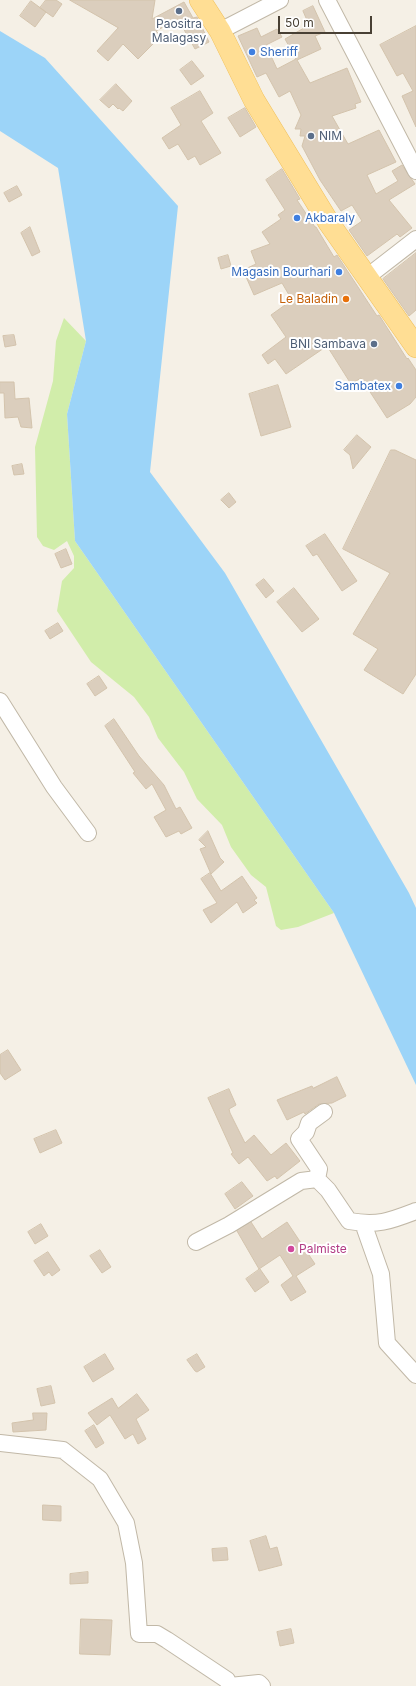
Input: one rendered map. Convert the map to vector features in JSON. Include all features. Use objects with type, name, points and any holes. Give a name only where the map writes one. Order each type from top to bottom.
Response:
[{"type":"main road","points":[[200,0],[220,31],[254,100],[329,223],[416,347]]},
{"type":"street","points":[[220,31],[280,0]]},
{"type":"street","points":[[327,0],[416,171]]},
{"type":"street","points":[[366,277],[416,239]]},
{"type":"street","points":[[0,701],[54,788],[88,833]]},
{"type":"street","points":[[317,1179],[319,1169],[299,1139],[306,1132],[309,1123],[324,1112]]},
{"type":"street","points":[[317,1179],[328,1190],[349,1221],[384,1223],[416,1211]]},
{"type":"street","points":[[196,1242],[228,1225],[301,1181],[317,1179]]},
{"type":"street","points":[[363,1223],[381,1274],[387,1343],[416,1376]]},
{"type":"street","points":[[0,1443],[63,1450],[100,1479],[126,1523],[134,1563],[139,1634],[157,1634],[227,1680],[230,1686],[259,1683],[262,1686]]},
{"type":"green space","points":[[64,318],[86,341],[67,414],[75,541],[334,913],[298,927],[281,930],[276,926],[266,887],[251,875],[231,847],[222,825],[197,799],[184,772],[158,738],[149,717],[134,697],[91,662],[57,611],[62,581],[74,568],[74,556],[67,541],[54,550],[43,546],[37,537],[35,447],[53,381],[56,341]]},
{"type":"water","points":[[0,31],[45,58],[178,206],[150,472],[225,573],[409,893],[416,908],[416,1085],[334,913],[75,541],[67,414],[86,341],[58,168],[0,131]]},
{"type":"building","points":[[46,0],[56,0],[62,4],[53,17],[40,8]]},
{"type":"building","points":[[70,0],[155,0],[152,19],[184,2],[193,18],[197,17],[209,42],[195,49],[178,19],[156,31],[161,36],[138,59],[123,44],[108,61],[97,51],[118,28]]},
{"type":"building","points":[[31,1],[46,12],[35,27],[20,16]]},
{"type":"building","points":[[313,6],[325,32],[315,36],[321,49],[297,60],[310,83],[347,68],[361,102],[355,104],[356,108],[332,116],[348,144],[379,130],[396,162],[367,175],[376,194],[398,181],[392,171],[402,165],[415,184],[389,200],[412,228],[400,237],[397,234],[367,256],[349,230],[362,221],[352,205],[341,211],[320,180],[302,146],[305,136],[300,136],[301,129],[295,129],[301,115],[290,91],[279,97],[266,73],[257,77],[238,36],[257,28],[261,37],[277,29],[282,37],[266,45],[277,69],[296,59],[285,39],[309,25],[303,11]]},
{"type":"building","points":[[416,26],[416,127],[402,96],[413,91],[403,73],[397,76],[380,45]]},
{"type":"building","points":[[192,61],[204,76],[191,85],[180,70]]},
{"type":"building","points":[[116,84],[132,101],[123,111],[119,108],[118,109],[113,104],[109,108],[100,100]]},
{"type":"building","points":[[200,91],[213,113],[201,121],[221,153],[200,165],[195,156],[188,160],[178,144],[169,149],[162,138],[181,125],[171,108]]},
{"type":"building","points":[[245,108],[256,127],[240,137],[228,118]]},
{"type":"building","points":[[282,169],[300,199],[297,200],[316,227],[334,257],[337,255],[377,316],[379,315],[407,359],[408,358],[416,370],[416,397],[410,404],[387,418],[361,378],[351,384],[327,346],[286,374],[275,359],[268,364],[262,355],[286,337],[271,315],[292,300],[282,283],[254,295],[243,270],[256,264],[251,251],[270,244],[262,232],[281,219],[278,215],[285,210],[266,180]]},
{"type":"building","points":[[17,186],[22,195],[9,202],[4,193]]},
{"type":"building","points":[[30,227],[40,252],[32,256],[21,233]]},
{"type":"building","points":[[416,253],[416,310],[409,316],[383,279]]},
{"type":"building","points":[[228,255],[231,266],[221,269],[218,258]]},
{"type":"building","points":[[14,335],[16,345],[5,347],[3,336]]},
{"type":"building","points":[[0,382],[14,382],[15,399],[29,398],[32,428],[21,427],[18,417],[5,418],[4,393],[0,393]]},
{"type":"building","points":[[278,385],[291,427],[261,436],[249,394]]},
{"type":"building","points":[[357,435],[371,447],[353,469],[350,455],[344,450]]},
{"type":"building","points":[[391,450],[395,450],[416,460],[416,674],[403,694],[364,670],[378,649],[353,634],[390,573],[343,549]]},
{"type":"building","points":[[22,464],[24,474],[14,475],[12,466]]},
{"type":"building","points":[[229,493],[236,502],[229,508],[221,500]]},
{"type":"building","points":[[325,534],[357,581],[342,591],[317,554],[313,556],[306,546]]},
{"type":"building","points":[[66,549],[72,564],[61,568],[55,554]]},
{"type":"building","points":[[264,579],[274,591],[266,598],[256,585]]},
{"type":"building","points":[[294,588],[319,619],[302,632],[277,602]]},
{"type":"building","points":[[58,623],[63,631],[50,639],[45,631]]},
{"type":"building","points":[[99,676],[107,688],[95,696],[87,684]]},
{"type":"building","points":[[114,719],[139,756],[164,785],[176,809],[180,807],[192,828],[181,834],[179,831],[166,837],[154,817],[166,810],[152,784],[146,789],[133,773],[135,772],[105,726]]},
{"type":"building","points":[[208,831],[220,858],[224,862],[211,874],[200,849],[206,847],[199,840]]},
{"type":"building","points":[[210,873],[221,891],[242,876],[257,898],[254,900],[257,903],[243,913],[237,902],[211,923],[203,910],[217,903],[201,879]]},
{"type":"building","points":[[8,1050],[21,1070],[5,1080],[0,1073],[0,1055]]},
{"type":"building","points":[[337,1077],[346,1096],[332,1103],[319,1104],[305,1114],[304,1112],[287,1120],[277,1100],[312,1086],[313,1088]]},
{"type":"building","points":[[229,1089],[236,1105],[229,1109],[230,1113],[245,1143],[254,1135],[271,1155],[286,1143],[300,1161],[277,1179],[275,1176],[267,1181],[248,1157],[239,1164],[231,1154],[233,1153],[208,1098]]},
{"type":"building","points":[[56,1130],[62,1143],[40,1153],[34,1139]]},
{"type":"building","points":[[242,1182],[253,1196],[235,1209],[225,1194]]},
{"type":"building","points":[[251,1222],[262,1239],[287,1222],[315,1264],[296,1276],[306,1292],[291,1301],[281,1285],[293,1276],[280,1255],[259,1269],[237,1231]]},
{"type":"building","points":[[41,1224],[48,1236],[35,1244],[28,1232]]},
{"type":"building","points":[[100,1250],[111,1267],[102,1273],[90,1256]]},
{"type":"building","points":[[48,1252],[60,1270],[52,1276],[49,1272],[44,1276],[34,1261]]},
{"type":"building","points":[[260,1269],[269,1282],[255,1292],[246,1279]]},
{"type":"building","points":[[105,1354],[114,1369],[93,1382],[84,1367]]},
{"type":"building","points":[[197,1354],[205,1367],[197,1372],[187,1360]]},
{"type":"building","points":[[51,1386],[55,1403],[41,1406],[37,1389]]},
{"type":"building","points":[[137,1394],[149,1410],[136,1419],[146,1439],[138,1444],[133,1434],[125,1439],[110,1415],[97,1425],[88,1413],[112,1398],[118,1408]]},
{"type":"building","points":[[33,1413],[47,1413],[46,1430],[13,1432],[12,1423],[33,1420]]},
{"type":"building","points":[[94,1425],[104,1443],[96,1448],[85,1431]]},
{"type":"building","points":[[43,1505],[61,1506],[61,1521],[43,1520]]},
{"type":"building","points":[[266,1536],[270,1549],[277,1547],[282,1565],[259,1571],[250,1541]]},
{"type":"building","points":[[227,1548],[228,1560],[213,1561],[212,1549]]},
{"type":"building","points":[[88,1572],[88,1583],[70,1584],[70,1574]]},
{"type":"building","points":[[81,1619],[112,1620],[110,1655],[80,1654]]},
{"type":"building","points":[[291,1629],[294,1643],[280,1646],[277,1632]]},
{"type":"place","name":"Paositra Malagasy","points":[[179,11]]},
{"type":"place","name":"Sheriff","points":[[252,52]]},
{"type":"place","name":"NIM","points":[[311,136]]},
{"type":"place","name":"Akbaraly","points":[[297,218]]},
{"type":"place","name":"Magasin Bourhari","points":[[339,272]]},
{"type":"place","name":"Le Baladin","points":[[346,299]]},
{"type":"place","name":"BNI Sambava","points":[[374,344]]},
{"type":"place","name":"Sambatex","points":[[399,386]]},
{"type":"place","name":"Palmiste","points":[[291,1249]]}]
